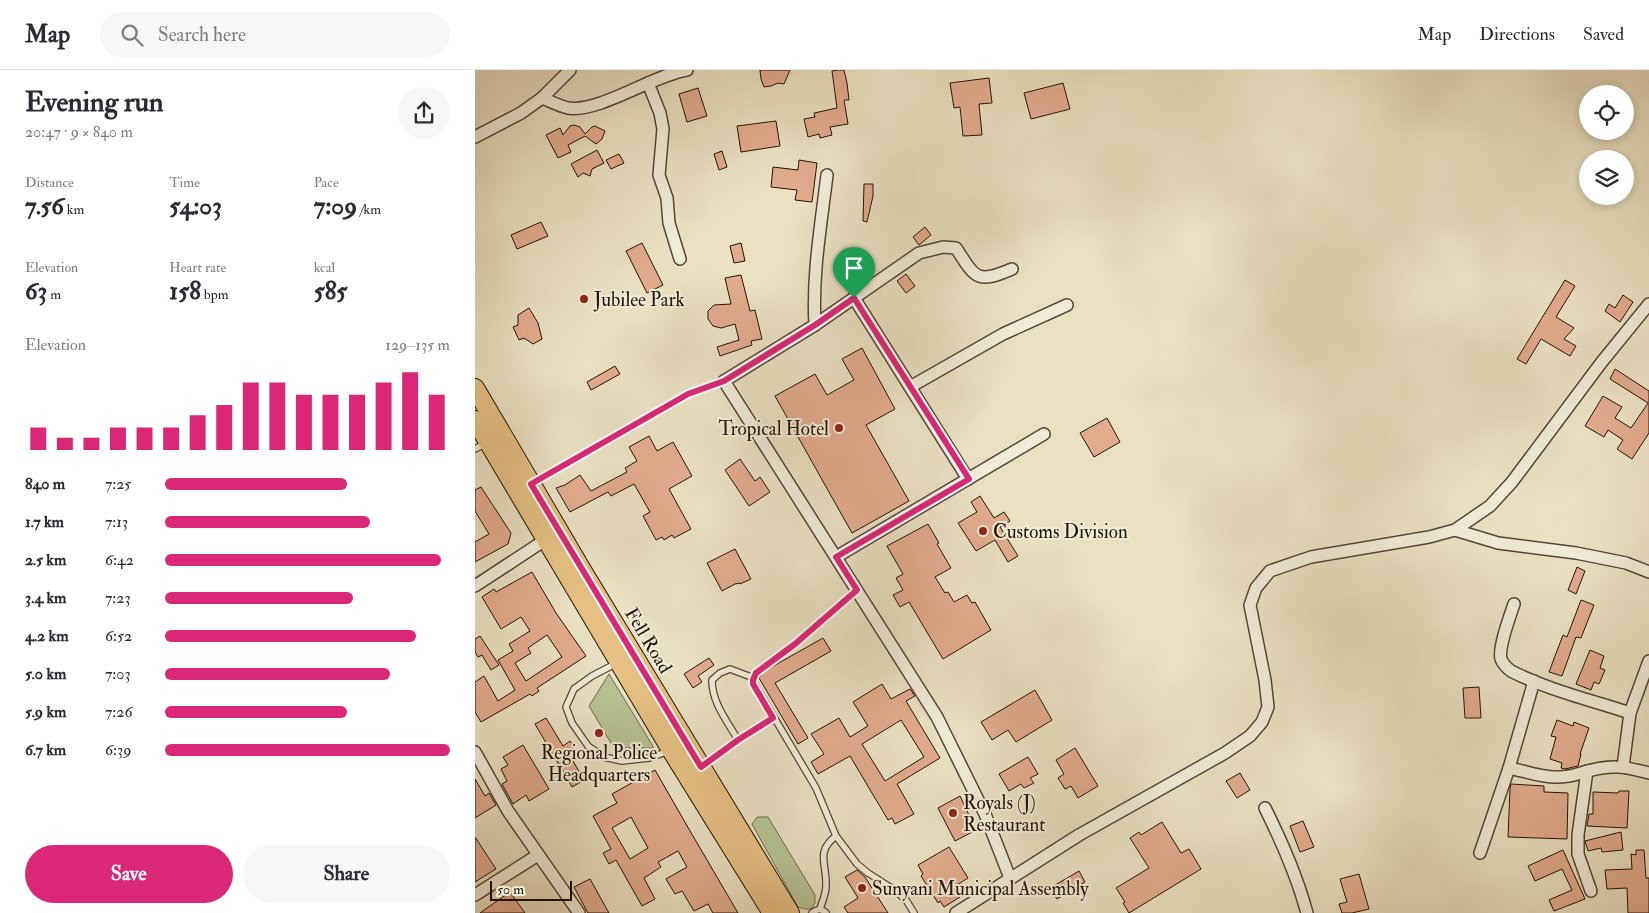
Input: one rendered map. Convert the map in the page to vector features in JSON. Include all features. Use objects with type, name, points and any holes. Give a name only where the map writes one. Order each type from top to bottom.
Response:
[{"type":"main road","name":"Fell Road","points":[[477,398],[790,913]]},
{"type":"main road","name":"Fell Road","points":[[475,420],[482,445],[545,540],[671,750],[772,913]]},
{"type":"street","points":[[475,137],[521,113],[542,98],[570,70]]},
{"type":"street","points":[[542,98],[568,108],[582,107],[599,103],[649,84],[667,74],[687,70]]},
{"type":"street","points":[[649,84],[660,113],[663,129],[659,175],[667,198],[669,223],[680,259]]},
{"type":"street","points":[[815,325],[815,264],[827,175]]},
{"type":"street","points":[[1010,878],[985,814],[937,717],[724,381],[815,325],[919,254],[943,247],[956,248],[970,270],[981,278],[992,278],[1012,269]]},
{"type":"street","points":[[854,298],[969,479]]},
{"type":"street","points":[[956,913],[1079,835],[1225,753],[1251,736],[1262,722],[1267,708],[1265,680],[1250,605],[1255,588],[1270,571],[1311,557],[1429,537],[1455,530],[1490,506],[1512,482],[1601,363],[1649,304]]},
{"type":"street","points":[[910,387],[1003,334],[1067,305]]},
{"type":"street","points":[[836,557],[1044,434]]},
{"type":"street","points":[[1455,530],[1498,543],[1576,552],[1626,563],[1649,572]]},
{"type":"street","points":[[475,586],[545,540]]},
{"type":"street","points":[[1514,604],[1501,652],[1501,660],[1510,670],[1534,681],[1630,713]]},
{"type":"street","points":[[1623,767],[1630,713],[1649,661]]},
{"type":"street","points":[[1480,853],[1509,768],[1534,681]]},
{"type":"street","points":[[475,752],[508,811],[579,913]]},
{"type":"street","points":[[1509,768],[1555,777],[1573,776],[1608,767],[1623,767],[1649,773]]},
{"type":"street","points":[[1587,771],[1578,834],[1578,854],[1591,891]]},
{"type":"street","points":[[1265,808],[1284,848],[1307,913]]},
{"type":"street","points":[[475,895],[538,856]]},
{"type":"lane","points":[[531,484],[688,394],[724,381]]},
{"type":"lane","points":[[857,590],[795,644],[759,670],[753,678],[753,684],[816,788],[836,836],[857,864],[867,873],[893,888],[906,900],[914,913]]},
{"type":"lane","points":[[618,662],[592,676],[574,689],[567,707],[571,723],[587,746],[604,757],[622,761],[649,758],[671,750]]},
{"type":"lane","points":[[738,740],[716,704],[712,680],[720,673],[730,669],[753,678]]},
{"type":"lane","points":[[701,767],[738,740],[773,718]]},
{"type":"lane","points":[[812,913],[817,910],[823,911],[826,887],[823,851],[828,842],[836,836]]},
{"type":"green space","points":[[609,674],[654,748],[614,748],[589,706]]},
{"type":"green space","points":[[757,817],[768,817],[815,895],[815,903],[811,909],[798,907],[752,824]]},
{"type":"building","points":[[760,70],[790,70],[784,84],[778,83],[764,87]]},
{"type":"building","points":[[844,70],[847,83],[849,100],[844,100],[848,124],[830,127],[832,135],[820,138],[819,134],[808,137],[804,119],[815,117],[814,113],[837,108],[832,71]]},
{"type":"building","points":[[989,78],[992,103],[979,104],[982,135],[963,136],[960,107],[954,108],[950,83]]},
{"type":"building","points":[[1063,83],[1070,109],[1031,119],[1024,93]]},
{"type":"building","points":[[698,88],[707,116],[687,122],[679,94]]},
{"type":"building","points":[[776,121],[780,146],[741,152],[737,126]]},
{"type":"building","points":[[570,126],[580,127],[585,134],[595,126],[605,131],[602,139],[596,144],[585,136],[568,145],[571,152],[558,158],[546,135],[560,128],[563,135]]},
{"type":"building","points":[[597,150],[604,163],[592,169],[590,176],[583,173],[578,177],[571,164]]},
{"type":"building","points":[[722,151],[727,167],[719,170],[714,154]]},
{"type":"building","points":[[619,154],[624,163],[611,169],[606,160]]},
{"type":"building","points":[[799,160],[817,163],[812,202],[795,200],[797,190],[771,187],[773,167],[798,170]]},
{"type":"building","points":[[864,184],[873,184],[873,196],[867,222],[863,221]]},
{"type":"building","points":[[541,222],[548,236],[517,249],[511,235]]},
{"type":"building","points":[[925,227],[931,235],[919,245],[913,237]]},
{"type":"building","points":[[642,243],[663,285],[647,293],[626,251]]},
{"type":"building","points":[[741,243],[745,261],[734,263],[730,246]]},
{"type":"building","points":[[906,274],[915,286],[906,293],[897,281]]},
{"type":"building","points":[[741,275],[750,311],[755,310],[762,339],[751,341],[752,345],[720,356],[717,347],[739,340],[735,324],[721,328],[713,326],[708,319],[708,311],[714,305],[731,304],[725,278]]},
{"type":"building","points":[[1565,280],[1575,286],[1556,317],[1574,328],[1564,339],[1576,346],[1570,356],[1541,339],[1526,364],[1517,359]]},
{"type":"building","points":[[1623,295],[1633,302],[1620,322],[1605,311],[1609,304],[1615,308]]},
{"type":"building","points":[[529,308],[538,323],[542,339],[533,344],[524,338],[519,340],[513,327],[518,325],[518,315]]},
{"type":"building","points":[[862,348],[895,409],[866,425],[909,501],[852,533],[775,396],[815,374],[827,395],[854,380],[842,359]]},
{"type":"building","points":[[615,366],[620,374],[591,390],[587,382]]},
{"type":"building","points":[[1615,369],[1649,391],[1649,433],[1632,459],[1617,449],[1623,440],[1608,430],[1604,437],[1585,426],[1603,396],[1622,407],[1615,418],[1631,428],[1648,403],[1610,379]]},
{"type":"building","points":[[1107,418],[1120,442],[1094,457],[1080,433]]},
{"type":"building","points":[[649,436],[657,451],[673,442],[692,476],[669,489],[691,529],[674,538],[672,535],[664,540],[662,537],[656,540],[643,516],[650,512],[634,484],[611,496],[608,492],[570,512],[556,488],[565,485],[580,475],[591,491],[627,472],[625,468],[637,461],[629,447]]},
{"type":"building","points":[[740,459],[755,481],[760,477],[770,492],[749,506],[725,470]]},
{"type":"building","points":[[481,487],[511,533],[508,544],[475,562],[475,542],[489,534],[475,511],[475,490]]},
{"type":"building","name":"Customs Division","points":[[980,496],[994,518],[1004,512],[1010,521],[1000,527],[1018,556],[1008,562],[995,540],[976,551],[958,523],[977,512],[971,502]]},
{"type":"building","points":[[928,524],[951,568],[935,577],[945,593],[948,592],[954,602],[967,595],[972,603],[975,602],[991,630],[943,659],[909,602],[900,607],[893,595],[903,590],[896,578],[903,574],[887,546]]},
{"type":"building","points":[[735,549],[751,579],[722,591],[707,563]]},
{"type":"building","points":[[1577,567],[1585,571],[1576,594],[1568,590]]},
{"type":"building","points":[[532,572],[556,613],[586,656],[537,688],[539,691],[532,696],[530,694],[481,722],[475,712],[475,682],[484,676],[498,701],[515,690],[498,660],[513,651],[509,644],[530,631],[521,617],[501,629],[482,597],[494,589],[496,592]],"holes":[[[547,635],[562,657],[526,681],[515,663],[531,653],[528,648]]]},
{"type":"building","points":[[1581,600],[1594,605],[1581,638],[1576,637],[1562,676],[1549,672],[1563,635],[1567,637]]},
{"type":"building","points":[[480,636],[499,665],[491,670],[482,655],[478,657],[475,652],[475,639]]},
{"type":"building","points":[[823,638],[831,651],[775,683],[808,738],[798,744],[759,678],[768,669]]},
{"type":"building","points":[[1590,650],[1604,656],[1600,668],[1605,670],[1599,684],[1594,682],[1591,690],[1576,684]]},
{"type":"building","points":[[709,658],[714,665],[698,676],[702,682],[693,688],[684,674]]},
{"type":"building","points":[[882,684],[891,699],[910,689],[915,696],[906,701],[940,758],[897,784],[914,814],[895,824],[892,818],[888,820],[850,756],[818,774],[811,762],[824,754],[811,734],[839,718],[850,737],[868,726],[853,702]],"holes":[[[901,720],[924,757],[885,781],[862,744]]]},
{"type":"building","points":[[1479,687],[1481,718],[1465,718],[1463,688]]},
{"type":"building","points":[[1035,690],[1052,720],[1016,742],[1008,730],[992,740],[981,722]]},
{"type":"building","points":[[546,718],[563,746],[570,741],[576,751],[569,754],[584,780],[572,787],[535,724]]},
{"type":"building","points":[[1557,720],[1573,726],[1574,722],[1589,728],[1578,766],[1561,768],[1562,763],[1550,759],[1556,737],[1551,736]]},
{"type":"building","points":[[523,745],[549,789],[529,801],[526,795],[513,804],[502,784],[507,781],[501,769],[508,765],[503,757]]},
{"type":"building","points":[[1075,748],[1098,786],[1078,798],[1071,786],[1065,789],[1058,778],[1064,774],[1056,760]]},
{"type":"building","points":[[1028,757],[1038,774],[1030,778],[1034,783],[1024,788],[1021,784],[1009,791],[999,774]]},
{"type":"building","points":[[655,770],[738,913],[713,913],[708,904],[694,911],[682,891],[675,894],[666,879],[687,867],[678,851],[658,862],[661,867],[644,878],[655,899],[642,906],[616,860],[609,864],[603,853],[611,849],[593,816],[617,803],[612,794]],"holes":[[[631,817],[648,848],[630,859],[612,828]]]},
{"type":"building","points":[[1240,773],[1250,790],[1237,798],[1226,781]]},
{"type":"building","points":[[475,779],[485,796],[489,793],[496,805],[475,818]]},
{"type":"building","points":[[1511,784],[1544,786],[1544,792],[1568,793],[1567,839],[1508,837]]},
{"type":"building","points":[[1619,791],[1629,791],[1627,828],[1587,826],[1589,814],[1593,814],[1593,792],[1618,793]]},
{"type":"building","points":[[960,796],[976,830],[955,841],[938,808]]},
{"type":"building","points":[[1303,821],[1314,847],[1300,852],[1290,826]]},
{"type":"building","points":[[1162,822],[1181,853],[1189,849],[1201,869],[1129,913],[1123,903],[1125,902],[1116,888],[1149,868],[1130,838],[1139,832],[1141,835]]},
{"type":"building","points":[[1621,832],[1623,850],[1602,852],[1601,848],[1588,851],[1585,841]]},
{"type":"building","points":[[475,837],[496,869],[475,882]]},
{"type":"building","points":[[949,847],[968,878],[954,887],[960,897],[944,907],[940,901],[938,903],[921,876],[923,874],[918,865]]},
{"type":"building","points":[[1563,850],[1585,899],[1554,911],[1549,900],[1572,890],[1562,869],[1535,881],[1528,866]]},
{"type":"building","points":[[1636,850],[1644,850],[1646,878],[1649,878],[1649,913],[1628,913],[1627,888],[1607,889],[1605,870],[1632,869],[1631,854],[1636,855]]},
{"type":"building","name":"Sunyani Municipal Assembly","points":[[857,870],[865,877],[888,913],[848,913],[844,907],[858,898],[845,877]]},
{"type":"building","points":[[1079,871],[1085,882],[1057,899],[1050,888]]},
{"type":"building","points":[[1359,874],[1369,909],[1342,913],[1339,904],[1347,902],[1340,879]]},
{"type":"building","points":[[590,879],[609,913],[588,913],[574,887]]},
{"type":"building","points":[[510,892],[525,913],[480,913]]},
{"type":"place","name":"Jubilee Park","points":[[584,299]]},
{"type":"place","name":"Tropical Hotel","points":[[839,428]]},
{"type":"place","name":"Customs Division","points":[[983,531]]},
{"type":"place","name":"Regional Police Headquarters","points":[[599,733]]},
{"type":"place","name":"Royals (J) Restaurant","points":[[953,813]]},
{"type":"place","name":"Sunyani Municipal Assembly","points":[[862,888]]},
{"type":"route","points":[[854,298],[969,479],[836,557],[857,590],[795,644],[756,673],[753,684],[773,718],[738,740],[701,767],[531,484],[688,394],[724,381],[815,325],[854,298]]}]
